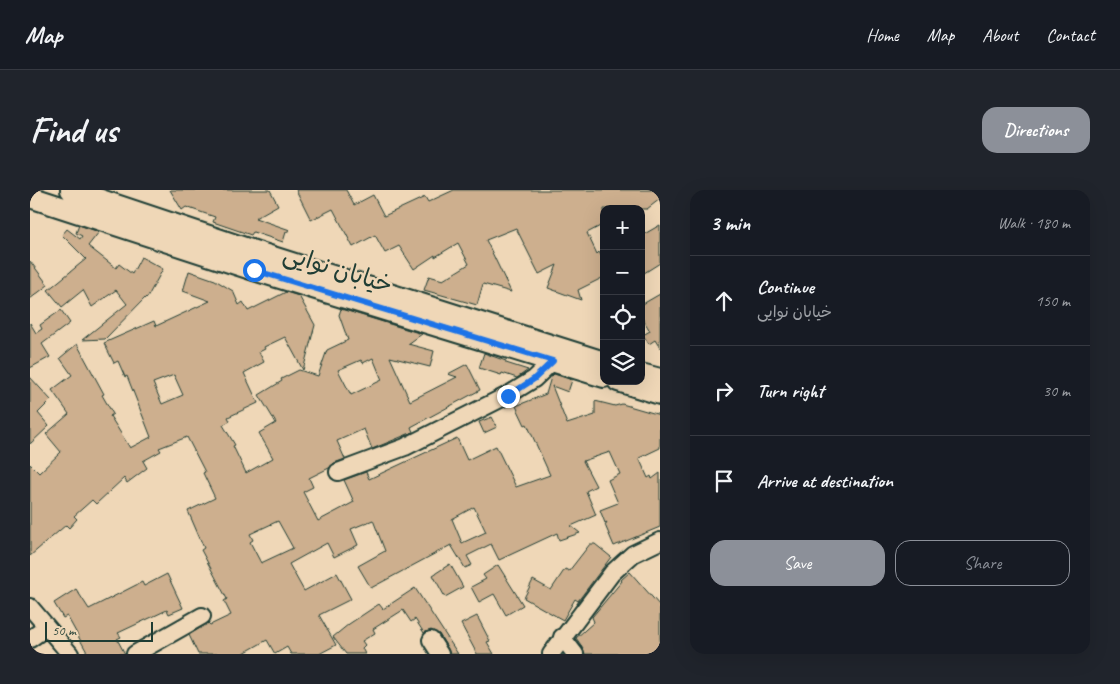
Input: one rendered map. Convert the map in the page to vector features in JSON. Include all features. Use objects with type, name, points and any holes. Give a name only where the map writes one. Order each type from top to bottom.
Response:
[{"type":"street","name":"خیابان نوایی","points":[[71,190],[260,253],[600,361]]},
{"type":"street","name":"خیابان نوایی","points":[[30,197],[254,270],[600,376]]},
{"type":"street","points":[[338,472],[405,447],[508,396],[534,379],[553,361]]},
{"type":"street","points":[[645,375],[660,379]]},
{"type":"street","points":[[631,385],[660,394]]},
{"type":"street","points":[[551,654],[612,573],[633,554],[660,541]]},
{"type":"street","points":[[30,607],[70,654]]},
{"type":"street","points":[[135,654],[202,616]]},
{"type":"street","points":[[30,639],[46,627]]},
{"type":"street","points":[[562,637],[575,654]]},
{"type":"street","points":[[431,640],[440,654]]},
{"type":"building","points":[[170,190],[270,190],[278,205],[255,218],[290,230],[286,232],[283,242],[253,232],[251,235],[213,222],[215,217],[186,207],[182,210]]},
{"type":"building","points":[[296,190],[346,190],[354,205],[373,195],[384,216],[425,197],[428,202],[454,190],[660,190],[660,199],[647,209],[645,209],[645,205],[600,205],[600,226],[587,233],[597,254],[599,252],[600,254],[600,279],[578,290],[581,300],[548,288],[557,265],[539,274],[516,228],[486,240],[511,292],[483,284],[477,305],[424,290],[429,276],[443,280],[469,264],[458,243],[414,269],[399,246],[385,253],[375,235],[353,247],[333,209],[311,220]]},
{"type":"building","points":[[79,225],[99,232],[88,246],[116,268],[119,264],[132,274],[141,257],[163,269],[147,298],[105,339],[82,340],[127,304],[116,290],[92,307],[83,290],[62,307],[48,290],[86,259],[62,235],[67,229],[80,239],[82,236],[76,233]]},
{"type":"building","points":[[660,225],[660,263],[645,272],[645,250],[645,234]]},
{"type":"building","points":[[30,261],[48,285],[30,299]]},
{"type":"building","points":[[189,271],[215,280],[233,291],[239,305],[243,302],[248,311],[286,292],[299,296],[315,325],[303,370],[285,337],[264,347],[265,349],[259,352],[264,362],[244,373],[258,403],[228,417],[230,421],[223,425],[235,445],[233,446],[246,473],[273,458],[259,433],[276,423],[259,395],[282,381],[281,379],[299,370],[318,376],[327,350],[348,340],[339,315],[341,309],[422,334],[408,344],[434,351],[430,367],[390,357],[410,401],[457,377],[448,374],[467,364],[480,390],[411,427],[413,432],[372,449],[364,429],[337,441],[345,459],[334,463],[329,468],[309,478],[313,487],[303,492],[318,521],[354,502],[344,480],[366,472],[369,479],[457,438],[467,460],[496,446],[516,487],[550,475],[527,424],[525,425],[516,406],[546,394],[551,377],[554,374],[572,380],[568,392],[552,386],[567,424],[595,415],[595,401],[615,406],[622,404],[660,415],[660,448],[639,458],[648,478],[651,476],[652,479],[660,473],[660,527],[614,546],[605,525],[607,522],[605,523],[600,510],[618,503],[608,480],[620,474],[610,452],[583,461],[596,486],[586,491],[596,515],[571,526],[580,533],[559,540],[557,533],[499,560],[491,544],[467,556],[472,565],[465,568],[451,545],[371,588],[358,566],[385,551],[373,520],[351,529],[358,545],[334,557],[327,543],[289,564],[304,591],[337,573],[351,599],[319,615],[336,645],[319,654],[291,654],[287,647],[275,654],[267,640],[242,654],[198,654],[189,635],[208,623],[210,625],[231,615],[224,601],[227,599],[201,550],[204,548],[188,511],[215,498],[203,473],[205,472],[187,437],[159,448],[161,451],[143,461],[147,468],[127,483],[124,478],[96,504],[92,500],[74,516],[77,519],[69,528],[66,525],[30,556],[30,464],[39,473],[61,452],[46,434],[69,414],[52,390],[72,375],[60,358],[77,344],[104,394],[102,395],[113,414],[110,416],[130,448],[151,437],[127,376],[125,377],[118,361],[114,363],[104,343],[154,321],[156,326],[210,301],[183,291]],"holes":[[[373,358],[382,380],[351,395],[338,370],[361,360],[363,363]],[[174,375],[183,395],[162,404],[153,383]],[[474,507],[486,532],[462,543],[452,519]],[[278,521],[293,548],[261,563],[250,542],[253,540],[250,534]]]},
{"type":"building","points":[[660,294],[660,348],[655,340],[649,344],[645,338],[645,334],[650,331],[645,323],[645,303]]},
{"type":"building","points":[[61,310],[70,323],[42,344],[50,357],[30,368],[30,323],[36,333],[42,329],[40,325]]},
{"type":"building","points":[[484,353],[528,370],[517,378],[479,368]]},
{"type":"building","points":[[30,377],[51,400],[38,413],[49,426],[30,444]]},
{"type":"building","points":[[492,417],[497,427],[484,433],[479,422]]},
{"type":"building","points":[[590,544],[595,544],[611,557],[578,601],[575,599],[563,620],[524,598],[533,580],[551,590],[565,569],[569,571]]},
{"type":"building","points":[[450,564],[463,587],[445,597],[433,575]]},
{"type":"building","points":[[498,565],[523,605],[506,615],[494,594],[479,602],[471,587],[486,579],[483,575]]},
{"type":"building","points":[[630,572],[660,606],[660,654],[585,654],[576,638],[594,622],[592,617],[621,580]]},
{"type":"building","points":[[167,574],[183,608],[169,614],[167,610],[118,633],[121,637],[117,639],[125,654],[88,654],[67,616],[63,618],[54,603],[76,589],[89,609],[142,582],[144,586]]},
{"type":"building","points":[[415,588],[458,654],[450,654],[439,634],[431,630],[424,633],[415,619],[411,622],[403,610],[373,629],[375,633],[362,641],[365,645],[362,648],[365,654],[346,654],[333,637],[379,604],[383,609]]},
{"type":"building","points":[[477,616],[490,641],[487,642],[494,654],[477,654],[461,624]]},
{"type":"route","points":[[254,270],[553,361],[538,376],[508,396]]}]
